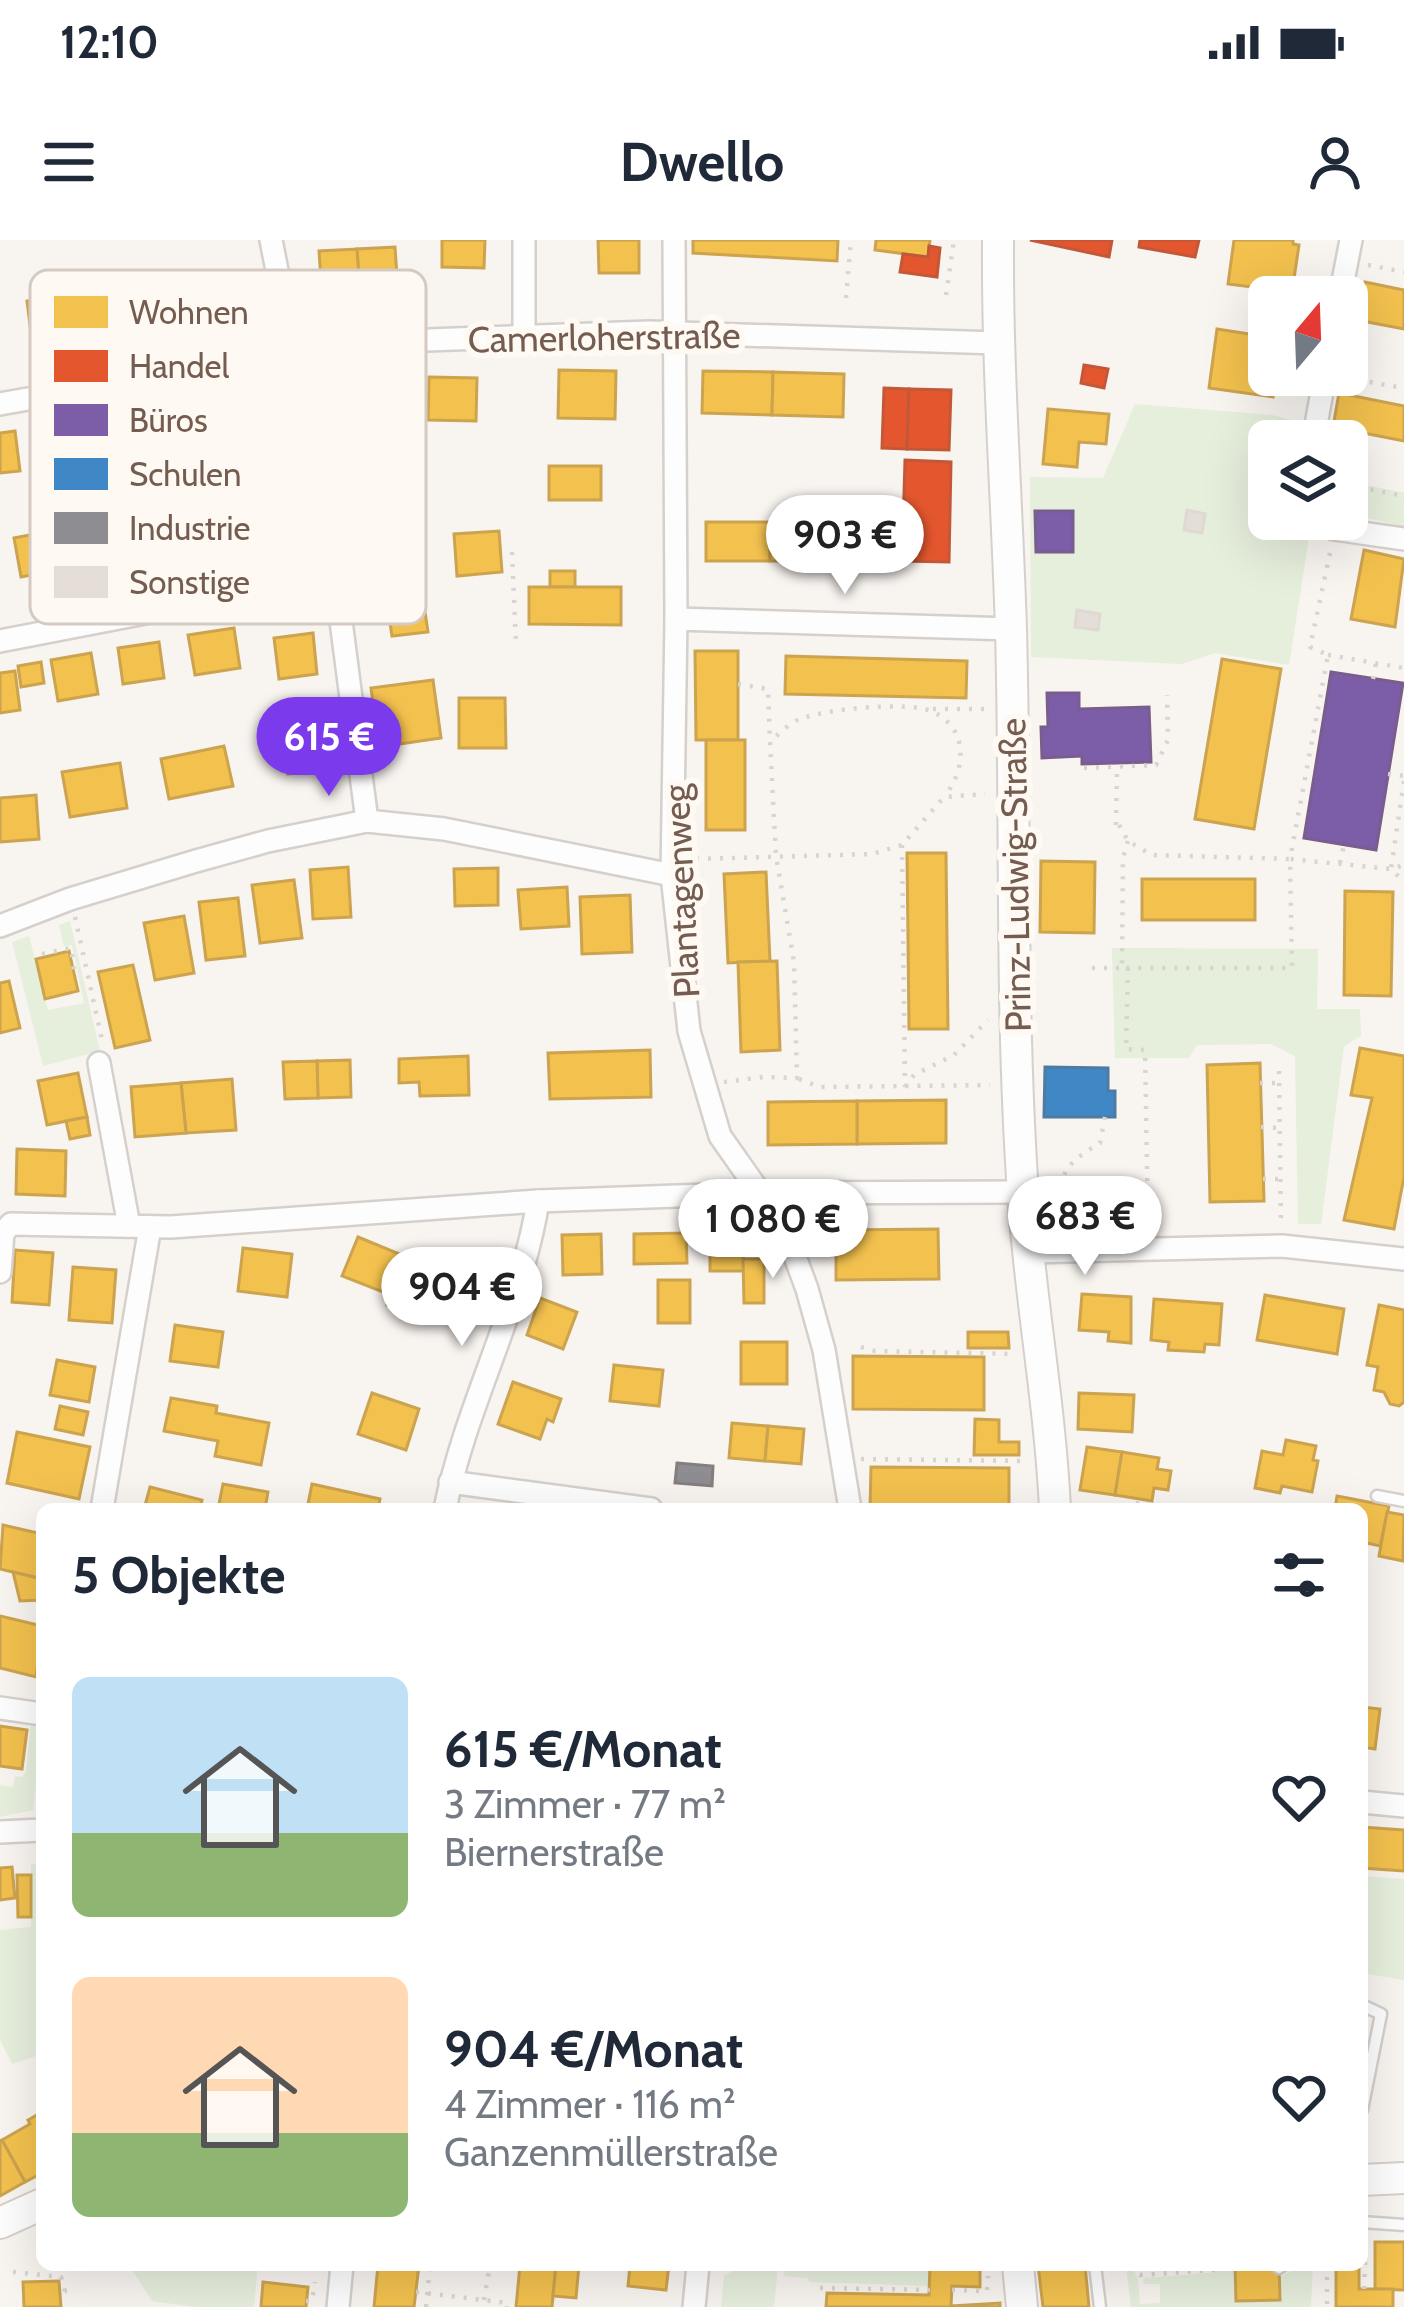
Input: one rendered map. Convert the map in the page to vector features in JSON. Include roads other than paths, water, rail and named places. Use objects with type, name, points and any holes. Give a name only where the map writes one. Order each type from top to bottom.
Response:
[{"type":"street","points":[[271,240],[278,270]]},
{"type":"street","points":[[524,240],[524,336]]},
{"type":"street","name":"Plantagenweg","points":[[674,240],[680,867],[688,1031],[720,1136],[784,1227],[807,1289],[824,1350],[849,1503]]},
{"type":"street","name":"Prinz-Ludwig-Straße","points":[[998,240],[1023,1192],[1043,1354],[1054,1503]]},
{"type":"street","name":"Camerloherstraße","points":[[426,340],[672,334],[998,343]]},
{"type":"street","name":"Camerloherstraße","points":[[0,404],[30,399]]},
{"type":"street","points":[[1368,532],[1404,539]]},
{"type":"street","points":[[676,619],[1010,628]]},
{"type":"street","points":[[0,641],[88,624]]},
{"type":"street","points":[[342,624],[367,821]]},
{"type":"street","points":[[0,926],[196,861],[367,821],[680,867]]},
{"type":"street","points":[[99,1064],[140,1226],[103,1503]]},
{"type":"street","points":[[0,1272],[5,1228],[29,1223],[140,1226],[538,1201],[760,1193],[1023,1192]]},
{"type":"street","points":[[446,1503],[538,1201]]},
{"type":"street","points":[[1029,1252],[1282,1246],[1404,1259]]},
{"type":"street","points":[[450,1482],[606,1503]]},
{"type":"street","points":[[0,1708],[36,1713]]},
{"type":"street","points":[[1368,1803],[1404,1806]]},
{"type":"street","points":[[0,1832],[36,1830]]},
{"type":"street","points":[[1368,2180],[1404,2178]]},
{"type":"street","points":[[0,2223],[36,2207]]},
{"type":"street","points":[[338,2307],[341,2271]]},
{"type":"street","points":[[694,2307],[697,2271]]},
{"type":"street","points":[[1004,2271],[1022,2307]]},
{"type":"lane","points":[[1377,1496],[1404,1501]]},
{"type":"lane","points":[[1368,2008],[1381,2014],[1368,2080]]},
{"type":"lane","points":[[1368,2223],[1404,2225]]},
{"type":"lane","points":[[1096,2271],[1100,2307]]}]
